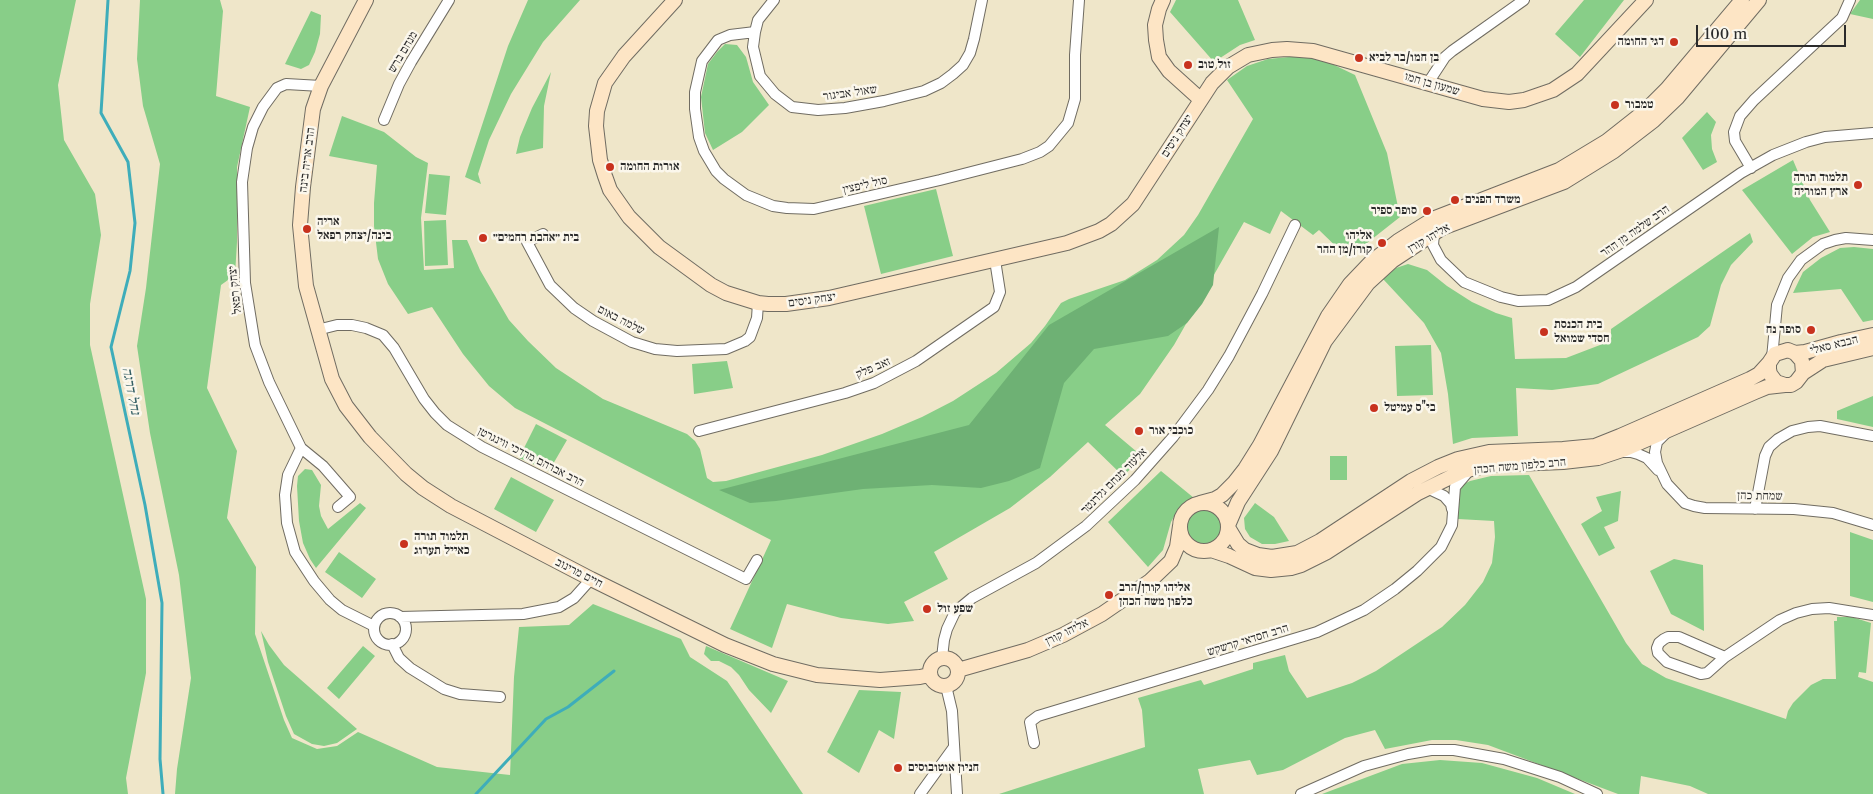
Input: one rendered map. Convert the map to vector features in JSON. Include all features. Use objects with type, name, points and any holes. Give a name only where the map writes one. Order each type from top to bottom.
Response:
[{"type":"street","name":"הרב אריה בינה","points":[[317,330],[306,286],[300,225],[309,135],[313,109],[321,86],[366,0]]},
{"type":"street","name":"מנחם ברש","points":[[384,120],[399,84],[449,0]]},
{"type":"street","name":"יצחק ניסים","points":[[675,0],[624,56],[605,83],[597,111],[596,126],[603,168],[610,190],[629,217],[659,247],[689,270],[726,293],[758,303],[786,304],[829,298],[1067,243],[1092,234],[1111,224],[1133,204],[1200,99]]},
{"type":"street","name":"שאול אביגור","points":[[774,0],[758,20],[755,32],[753,47],[760,76],[768,87],[783,101],[792,107],[802,110],[845,108],[884,101],[924,91],[941,83],[963,65],[970,52],[982,0]]},
{"type":"street","name":"סול ליפצין","points":[[755,32],[730,35],[718,40],[702,61],[694,92],[694,109],[699,137],[704,151],[716,171],[724,180],[746,195],[773,206],[814,209],[935,182],[1022,159],[1040,152],[1049,146],[1068,123],[1075,99],[1075,55],[1079,0]]},
{"type":"street","points":[[1163,0],[1155,25],[1159,57],[1168,71],[1200,99]]},
{"type":"street","points":[[1428,83],[1445,57],[1524,0]]},
{"type":"street","name":"שמעון בן חמו","points":[[1200,99],[1219,74],[1237,61],[1259,52],[1287,48],[1329,54],[1495,101],[1517,101],[1539,96],[1565,84],[1577,74],[1646,0]]},
{"type":"street","name":"אליהו קורן","points":[[1200,503],[1222,495],[1245,469],[1260,445],[1328,316],[1350,284],[1371,262],[1398,241],[1435,218],[1544,177],[1571,164],[1607,141],[1668,89],[1742,0]]},
{"type":"street","name":"אליהו קורן","points":[[1229,526],[1245,491],[1271,451],[1325,341],[1360,292],[1379,272],[1434,233],[1454,223],[1564,182],[1614,151],[1653,121],[1677,98],[1758,0]]},
{"type":"street","points":[[1751,168],[1735,141],[1734,132],[1740,116],[1754,100],[1842,18],[1850,0]]},
{"type":"street","name":"יצחק רפאל","points":[[321,86],[286,84],[277,88],[263,107],[253,127],[247,148],[242,182],[245,283],[255,344],[280,406],[301,448],[323,466],[350,497],[338,507]]},
{"type":"street","name":"הרב שלמה מן ההר","points":[[1434,233],[1434,245],[1441,260],[1464,282],[1501,298],[1518,301],[1548,300],[1576,287],[1751,168],[1781,151],[1806,142],[1840,135],[1873,133]]},
{"type":"street","name":"אלעזר מנחם גלרנטר","points":[[942,658],[947,629],[956,612],[972,598],[1036,563],[1086,526],[1135,480],[1173,437],[1208,390],[1229,356],[1295,226]]},
{"type":"street","name":"שלמה באום","points":[[543,234],[527,242],[550,285],[574,308],[632,342],[677,351],[726,349],[750,337],[757,318],[758,303]]},
{"type":"street","points":[[1775,330],[1791,351],[1802,361],[1803,373],[1796,382],[1785,385],[1776,382],[1770,374],[1777,305],[1788,278],[1801,260],[1823,244],[1846,238],[1873,240]]},
{"type":"street","name":"זאב פלק","points":[[699,431],[845,393],[874,383],[910,365],[994,307],[1000,292],[995,260]]},
{"type":"street","name":"הרב אברהם מרדכי ווינגרטן","points":[[317,330],[337,325],[352,324],[383,335],[398,354],[424,399],[435,413],[447,425],[482,447],[746,579],[757,560]]},
{"type":"street","name":"חיים מרינוב","points":[[317,330],[332,379],[346,406],[370,437],[406,474],[423,488],[451,506],[725,646],[788,669],[817,675],[858,679],[898,679],[929,675]]},
{"type":"street","name":"הבבא סאלי","points":[[1791,351],[1812,350],[1873,335]]},
{"type":"street","name":"הבבא סאלי","points":[[1803,373],[1823,360],[1873,348]]},
{"type":"street","points":[[1770,361],[1779,352],[1791,351]]},
{"type":"street","name":"הרב כלפון משה הכהן","points":[[1229,526],[1238,544],[1245,550],[1258,555],[1272,557],[1297,553],[1320,541],[1411,481],[1438,467],[1458,459],[1489,452],[1595,446],[1750,379],[1759,374],[1770,361]]},
{"type":"street","name":"הרב כלפון משה הכהן","points":[[1206,550],[1229,556],[1255,568],[1271,570],[1301,565],[1327,552],[1444,479],[1471,469],[1490,465],[1581,461],[1598,458],[1618,452],[1767,387],[1785,385]]},
{"type":"street","points":[[1755,509],[1764,456],[1769,447],[1778,439],[1792,431],[1808,426],[1830,426],[1873,436]]},
{"type":"street","points":[[1660,472],[1654,452],[1657,442],[1670,429]]},
{"type":"street","points":[[301,448],[288,475],[285,495],[287,523],[296,552],[314,581],[330,600],[342,610],[374,626]]},
{"type":"street","points":[[1618,452],[1631,452],[1647,458],[1660,472]]},
{"type":"street","name":"הרב חסדאי קרשקש","points":[[1034,742],[1030,722],[1038,716],[1308,635],[1364,610],[1395,589],[1441,547],[1447,537],[1453,515],[1455,487],[1471,469]]},
{"type":"street","name":"שמחת כהן","points":[[1660,472],[1674,492],[1685,503],[1694,506],[1794,509],[1833,513],[1873,526]]},
{"type":"street","points":[[1427,488],[1444,496],[1451,504],[1453,515]]},
{"type":"street","points":[[1207,502],[1219,507],[1227,517],[1229,526],[1227,535],[1221,545],[1206,550],[1188,545],[1181,533],[1180,526],[1186,510],[1192,505],[1200,503],[1207,502]]},
{"type":"street","name":"אליהו קורן","points":[[1164,568],[1175,554],[1180,526]]},
{"type":"street","name":"אליהו קורן","points":[[958,670],[1018,653],[1063,635],[1097,617],[1164,568],[1187,556],[1206,550]]},
{"type":"street","points":[[400,617],[406,626],[406,631],[401,640],[392,644],[378,640],[374,626],[376,621],[383,615],[392,613],[400,617],[523,614],[559,607],[574,598],[591,579]]},
{"type":"street","points":[[1725,657],[1679,637],[1668,637],[1658,643],[1657,648],[1658,653],[1668,662],[1700,674],[1707,673],[1725,657],[1780,620],[1796,613],[1829,608],[1873,615]]},
{"type":"street","points":[[392,644],[399,658],[410,668],[444,690],[460,694],[500,697]]},
{"type":"street","points":[[942,658],[952,661],[958,670],[955,681],[946,686],[935,684],[929,675],[932,664],[942,658]]},
{"type":"street","points":[[946,686],[952,711],[957,794]]},
{"type":"street","points":[[920,794],[954,747]]},
{"type":"street","points":[[1301,794],[1364,766],[1431,750],[1454,750],[1504,758],[1560,777],[1598,794]]},
{"type":"green space","points":[[0,0],[76,0],[58,85],[64,140],[95,194],[101,235],[90,304],[90,345],[146,599],[146,673],[126,778],[128,794],[0,794]]},
{"type":"green space","points":[[140,0],[220,0],[223,11],[216,96],[250,107],[237,167],[235,275],[221,285],[207,388],[237,451],[227,518],[256,567],[255,634],[284,720],[292,738],[317,749],[337,746],[358,732],[437,767],[510,775],[514,677],[519,627],[569,625],[593,604],[681,639],[690,657],[727,681],[803,794],[175,794],[191,678],[179,575],[150,433],[137,346],[146,288],[160,164],[143,106],[137,59]]},
{"type":"green space","points":[[528,0],[580,0],[543,42],[511,94],[489,140],[478,174],[481,184],[465,177],[508,46]]},
{"type":"green space","points":[[1176,0],[1238,0],[1255,40],[1240,45],[1214,62],[1170,12]]},
{"type":"green space","points":[[1584,0],[1624,0],[1580,57],[1555,34]]},
{"type":"green space","points":[[1860,0],[1873,0],[1873,19],[1850,14]]},
{"type":"green space","points":[[311,11],[321,15],[320,34],[309,65],[301,69],[285,64]]},
{"type":"green space","points":[[725,44],[737,45],[746,57],[753,82],[769,105],[742,132],[713,150],[705,133],[701,97],[708,64]]},
{"type":"green space","points":[[1307,57],[1330,63],[1355,75],[1387,153],[1400,217],[1348,258],[1319,230],[1313,235],[1281,211],[1270,234],[1244,222],[1174,345],[1140,394],[1105,425],[1143,457],[1123,476],[1088,442],[1050,477],[1010,508],[934,552],[948,579],[904,602],[914,621],[888,624],[841,618],[787,604],[772,648],[730,629],[771,540],[515,408],[489,386],[463,354],[432,307],[408,314],[388,284],[378,259],[374,226],[377,165],[329,156],[342,116],[384,132],[416,157],[428,163],[421,218],[424,270],[454,268],[452,240],[467,240],[480,270],[509,320],[556,368],[603,399],[687,434],[700,449],[707,478],[713,482],[726,481],[822,455],[882,434],[922,417],[953,401],[996,373],[1031,343],[1061,303],[1125,280],[1157,260],[1184,235],[1198,215],[1253,119],[1227,80],[1247,66],[1268,59]]},
{"type":"green space","points":[[551,72],[544,106],[543,148],[516,154],[520,137],[532,108]]},
{"type":"green space","points":[[1707,112],[1716,122],[1711,135],[1712,149],[1717,162],[1703,170],[1682,138]]},
{"type":"green space","points":[[1793,160],[1810,200],[1830,232],[1813,237],[1792,254],[1742,190]]},
{"type":"green space","points":[[429,174],[450,176],[446,215],[425,213]]},
{"type":"green space","points":[[936,189],[953,256],[881,274],[864,206]]},
{"type":"green space","points":[[446,220],[448,265],[425,266],[424,221]]},
{"type":"green space","points":[[1219,227],[1213,285],[1202,304],[1187,323],[1168,336],[1094,349],[1064,383],[1040,468],[1009,481],[981,488],[932,485],[863,489],[750,503],[719,490],[969,425],[1049,325]]},
{"type":"green space","points":[[1750,233],[1753,242],[1731,265],[1721,285],[1710,326],[1698,337],[1598,384],[1552,390],[1516,388],[1518,436],[1472,438],[1453,444],[1448,394],[1441,353],[1424,323],[1383,279],[1396,268],[1408,264],[1427,270],[1472,302],[1512,318],[1515,359],[1566,358],[1600,345],[1611,338],[1611,329]]},
{"type":"green space","points":[[1840,248],[1873,249],[1873,320],[1863,322],[1841,289],[1793,293],[1803,272],[1821,258]]},
{"type":"green space","points":[[1431,345],[1433,395],[1397,396],[1395,346]]},
{"type":"green space","points":[[727,361],[733,388],[694,394],[692,364]]},
{"type":"green space","points":[[1873,396],[1873,427],[1837,419],[1837,411]]},
{"type":"green space","points":[[536,424],[567,440],[549,471],[519,458]]},
{"type":"green space","points":[[1330,456],[1347,456],[1347,480],[1330,480]]},
{"type":"green space","points":[[305,469],[312,470],[321,485],[319,506],[321,516],[328,529],[360,503],[366,508],[316,568],[303,543],[299,521],[298,476]]},
{"type":"green space","points":[[1161,471],[1194,498],[1185,502],[1178,509],[1171,522],[1163,550],[1148,567],[1108,522]]},
{"type":"green space","points":[[1529,475],[1626,643],[1642,664],[1666,678],[1786,719],[1793,703],[1811,685],[1823,679],[1836,679],[1834,621],[1837,621],[1837,617],[1852,617],[1871,623],[1866,673],[1859,672],[1858,677],[1873,682],[1873,794],[1708,794],[1690,786],[1641,776],[1639,794],[1618,794],[1488,745],[1456,740],[1432,740],[1385,749],[1375,730],[1345,738],[1283,770],[1257,775],[1250,760],[1198,769],[1204,794],[999,794],[1145,747],[1142,710],[1138,698],[1201,680],[1204,685],[1253,669],[1253,663],[1285,655],[1289,671],[1307,698],[1352,683],[1376,671],[1442,627],[1465,605],[1483,582],[1492,563],[1495,537],[1494,521],[1458,519],[1457,491],[1460,486],[1470,481],[1491,476]]},
{"type":"green space","points":[[511,477],[554,500],[536,532],[494,509]]},
{"type":"green space","points":[[1621,491],[1618,521],[1604,527],[1615,548],[1599,556],[1581,524],[1602,511],[1596,497]]},
{"type":"green space","points":[[1255,503],[1274,517],[1289,541],[1262,544],[1250,537],[1245,529],[1244,518]]},
{"type":"green space","points":[[1204,507],[1218,513],[1224,527],[1218,541],[1204,547],[1190,541],[1184,527],[1190,513]]},
{"type":"green space","points":[[1850,532],[1873,540],[1873,602],[1850,596]]},
{"type":"green space","points":[[339,552],[376,579],[362,598],[325,572]]},
{"type":"green space","points":[[1674,559],[1703,565],[1704,631],[1671,614],[1650,571]]},
{"type":"green space","points":[[261,631],[284,665],[357,729],[337,743],[324,746],[312,744],[294,734],[268,662]]},
{"type":"green space","points":[[363,646],[375,656],[339,699],[327,688]]},
{"type":"green space","points":[[706,646],[788,681],[771,713],[749,690],[731,667],[719,661],[711,661],[704,654]]},
{"type":"green space","points":[[859,690],[901,692],[894,739],[879,730],[859,773],[827,752]]},
{"type":"green space","points":[[1440,760],[1482,763],[1537,778],[1575,794],[1322,794],[1402,764]]},
{"type":"waterway","name":"נחל דרגה","points":[[108,0],[101,113],[128,162],[135,223],[130,271],[111,347],[145,505],[162,603],[160,759],[163,794]]},
{"type":"waterway","points":[[476,794],[546,719],[568,707],[614,671]]},
{"type":"place","name":"דגי החומה","points":[[1674,42]]},
{"type":"place","name":"בן חמו/בר לביא","points":[[1359,58]]},
{"type":"place","name":"זול טוב","points":[[1188,65]]},
{"type":"place","name":"טמבור","points":[[1615,105]]},
{"type":"place","name":"אורות החומה","points":[[610,167]]},
{"type":"place","name":"תלמוד תורה ארץ המוריה","points":[[1858,185]]},
{"type":"place","name":"משרד הפנים","points":[[1455,200]]},
{"type":"place","name":"סופר ספיר","points":[[1427,211]]},
{"type":"place","name":"אריה בינה/יצחק רפאל","points":[[307,229]]},
{"type":"place","name":"בית ״אהבת רחמים״","points":[[483,238]]},
{"type":"place","name":"אליהו קורן/מן ההר","points":[[1382,243]]},
{"type":"place","name":"סופר נח","points":[[1811,330]]},
{"type":"place","name":"בית הכנסת חסדי שמואל","points":[[1544,332]]},
{"type":"place","name":"בי\"ס עמיטל","points":[[1374,408]]},
{"type":"place","name":"כוכבי אור","points":[[1139,431]]},
{"type":"place","name":"תלמוד תורה כאייל תערוג","points":[[404,544]]},
{"type":"place","name":"אליהו קורן/הרב כלפון משה הכהן","points":[[1109,595]]},
{"type":"place","name":"שפע זול","points":[[927,609]]},
{"type":"place","name":"חניון אוטובוסים","points":[[898,768]]}]
